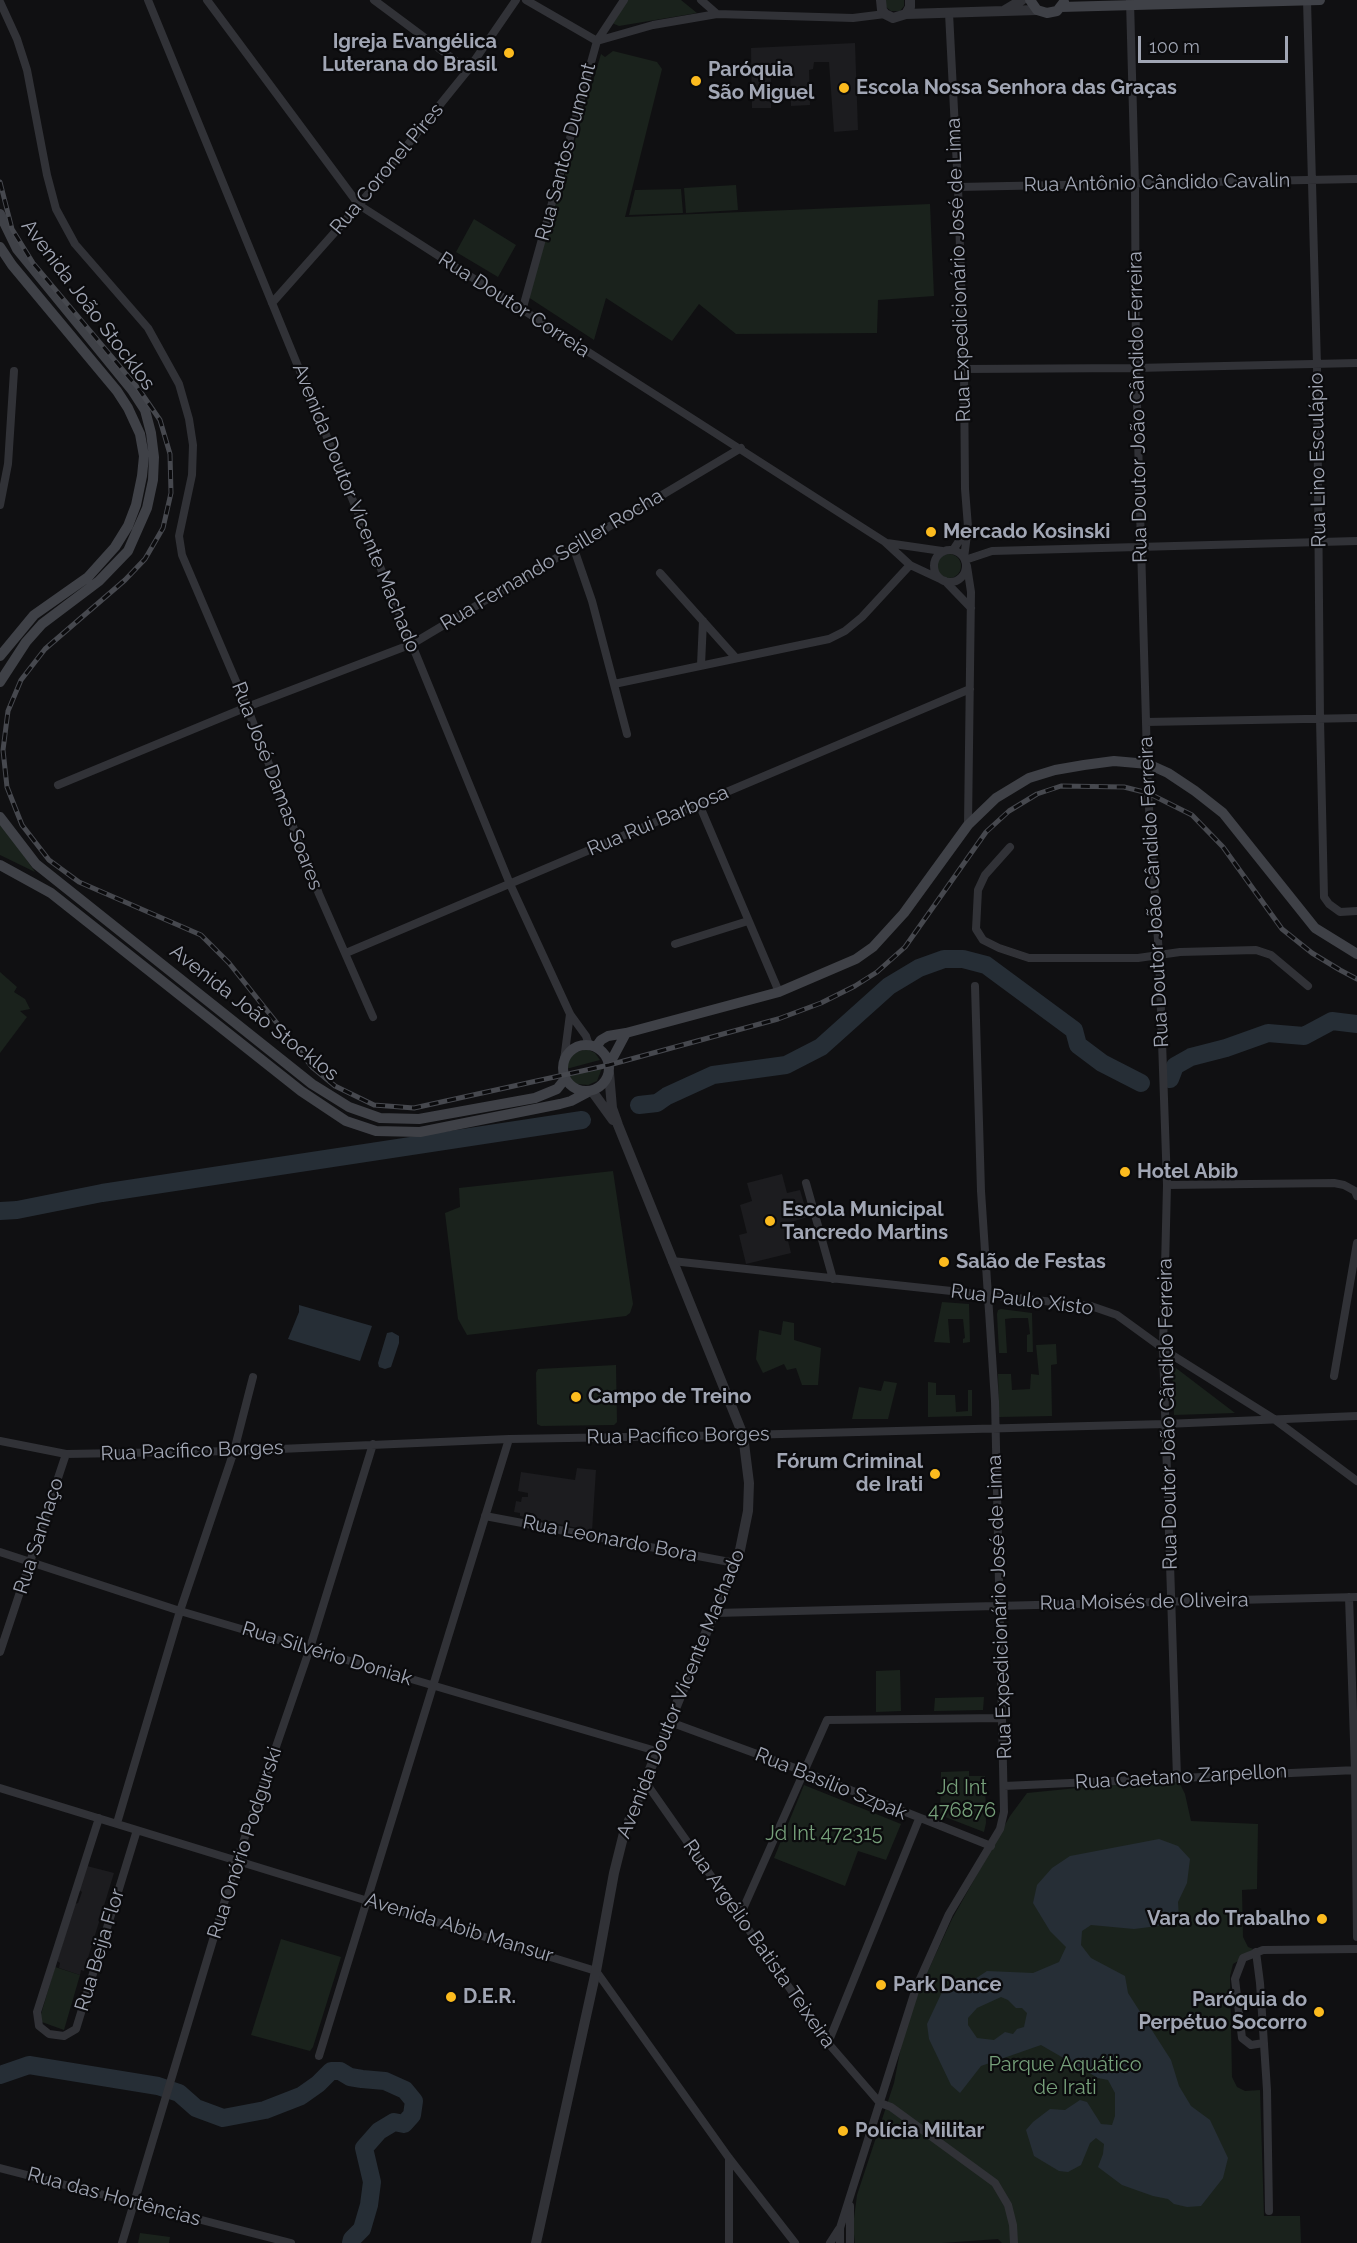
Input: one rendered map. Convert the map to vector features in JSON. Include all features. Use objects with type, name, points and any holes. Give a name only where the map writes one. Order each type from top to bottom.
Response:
[{"type":"main road","points":[[1030,0],[1037,10],[1052,13],[1063,4],[1084,7],[1130,3],[1320,0]]},
{"type":"main road","points":[[1075,0],[1084,7]]},
{"type":"main road","name":"Avenida João Stocklos","points":[[0,214],[17,249],[132,390],[145,410],[154,457],[153,480],[147,508],[128,551],[99,581],[42,624],[26,642],[0,682]]},
{"type":"main road","name":"Avenida João Stocklos","points":[[0,247],[12,265],[117,391],[140,434],[144,456],[136,505],[128,526],[115,547],[88,577],[34,615],[0,656]]},
{"type":"main road","points":[[626,1033],[602,1086],[590,1091],[573,1088],[565,1079],[562,1068],[564,1060],[574,1048],[592,1046],[608,1036],[779,992],[856,959],[873,947],[904,913],[968,825],[996,798],[1029,778],[1055,770],[1114,761],[1148,764],[1168,773],[1222,813],[1315,928],[1357,954]]},
{"type":"main road","name":"Avenida João Stocklos","points":[[0,818],[36,864],[312,1084],[349,1107],[380,1119],[419,1119],[535,1098],[557,1089],[565,1079]]},
{"type":"main road","name":"Avenida João Stocklos","points":[[0,865],[51,893],[301,1091],[346,1121],[376,1131],[420,1132],[560,1104],[590,1091]]},
{"type":"main road","points":[[592,1046],[607,1058],[609,1069]]},
{"type":"street","name":"Avenida Doutor Vicente Machado","points":[[148,0],[510,884],[570,1014],[592,1046]]},
{"type":"street","name":"Rua Doutor Correia","points":[[207,0],[359,205],[885,542],[910,565],[942,580]]},
{"type":"street","points":[[374,0],[468,70]]},
{"type":"street","name":"Rua Coronel Pires","points":[[272,303],[359,205],[468,70],[516,0]]},
{"type":"street","points":[[526,0],[597,40],[653,25],[717,14],[853,18],[885,14],[893,18],[906,14],[1037,10]]},
{"type":"street","name":"Rua Santos Dumont","points":[[522,311],[597,40],[624,0]]},
{"type":"street","points":[[701,0],[717,14]]},
{"type":"street","points":[[881,0],[880,5],[885,14]]},
{"type":"street","points":[[906,14],[911,0]]},
{"type":"street","points":[[911,0],[926,14]]},
{"type":"street","points":[[1004,10],[1022,0]]},
{"type":"street","name":"Rua Lino Esculápio","points":[[1307,0],[1317,365],[1324,897],[1340,912],[1357,911]]},
{"type":"street","name":"Rua José Damas Soares","points":[[0,2],[17,39],[27,70],[47,175],[56,209],[75,244],[147,328],[179,384],[189,418],[193,445],[192,475],[179,536],[182,555],[248,707],[319,894],[373,1017]]},
{"type":"street","name":"Rua Doutor João Cândido Ferreira","points":[[1130,3],[1135,184],[1136,368],[1148,793],[1159,955],[1167,1185],[1163,1349],[1177,1778]]},
{"type":"street","name":"Rua Expedicionário José de Lima","points":[[950,13],[964,369],[965,489],[968,527],[965,561],[971,592],[968,825]]},
{"type":"street","name":"Rua Antônio Cândido Cavalin","points":[[958,187],[1357,179]]},
{"type":"street","points":[[964,369],[1357,363]]},
{"type":"street","points":[[0,504],[8,465],[14,371]]},
{"type":"street","name":"Rua Fernando Seiller Rocha","points":[[58,785],[248,707],[412,644],[741,448]]},
{"type":"street","points":[[953,550],[968,527]]},
{"type":"street","points":[[965,561],[992,551],[1357,541]]},
{"type":"street","name":"Rua Doutor Correia","points":[[885,542],[942,551]]},
{"type":"street","points":[[573,546],[592,601],[627,734]]},
{"type":"street","points":[[942,580],[955,582],[964,575],[965,561],[958,551],[942,551],[938,555],[934,565],[936,575],[971,608]]},
{"type":"street","points":[[614,684],[829,639],[845,631],[862,617],[910,565]]},
{"type":"street","points":[[660,573],[735,657]]},
{"type":"street","points":[[701,665],[703,621]]},
{"type":"street","name":"Rua Rui Barbosa","points":[[346,954],[970,689]]},
{"type":"street","points":[[1146,722],[1357,718]]},
{"type":"street","points":[[699,804],[779,992]]},
{"type":"street","points":[[1010,847],[985,875],[978,890],[976,928],[983,940],[1029,958],[1138,958],[1256,950],[1271,956],[1308,986]]},
{"type":"street","points":[[675,944],[748,921]]},
{"type":"street","name":"Rua Expedicionário José de Lima","points":[[840,2243],[840,2228],[916,1988],[949,1914],[1000,1829],[1004,1812],[995,1428],[981,1191],[975,986]]},
{"type":"street","points":[[564,1060],[570,1014]]},
{"type":"street","name":"Avenida Doutor Vicente Machado","points":[[536,2243],[624,1833],[735,1563],[748,1511],[749,1483],[743,1435],[618,1125],[612,1108],[609,1069]]},
{"type":"street","name":"Avenida Doutor Vicente Machado","points":[[590,1091],[618,1125]]},
{"type":"street","points":[[1167,1185],[1320,1182],[1344,1185],[1355,1191],[1357,1196]]},
{"type":"street","points":[[806,1183],[833,1278]]},
{"type":"street","points":[[1335,1376],[1357,1242]]},
{"type":"street","name":"Rua Paulo Xisto","points":[[672,1261],[1091,1306],[1117,1315],[1163,1349],[1274,1419],[1357,1480]]},
{"type":"street","points":[[117,1823],[180,1611],[234,1451],[253,1377]]},
{"type":"street","name":"Rua Pacífico Borges","points":[[0,1441],[66,1454],[234,1451],[509,1438],[743,1435],[1165,1424],[1357,1416]]},
{"type":"street","points":[[319,2056],[509,1438]]},
{"type":"street","name":"Rua Onório Podgurski","points":[[122,2243],[237,1860],[310,1648],[373,1444]]},
{"type":"street","name":"Rua Sanhaço","points":[[0,1652],[66,1454]]},
{"type":"street","name":"Rua Leonardo Bora","points":[[485,1516],[735,1563]]},
{"type":"street","name":"Rua Silvério Doniak","points":[[0,1552],[180,1611],[656,1751]]},
{"type":"street","points":[[1353,1597],[1357,1937]]},
{"type":"street","name":"Rua Moisés de Oliveira","points":[[715,1613],[1353,1597]]},
{"type":"street","points":[[739,1918],[806,1772],[827,1720],[1002,1718]]},
{"type":"street","name":"Rua Basílio Szpak","points":[[670,1722],[806,1772],[991,1846]]},
{"type":"street","name":"Rua Caetano Zarpellon","points":[[1004,1786],[1356,1769]]},
{"type":"street","name":"Rua Argélio Batista Teixeira","points":[[644,1780],[828,2043],[880,2103],[891,2107],[995,2182],[1008,2205],[1013,2225],[1014,2243]]},
{"type":"street","name":"Avenida Abib Mansur","points":[[0,1788],[596,1971]]},
{"type":"street","name":"Rua Beija Flor","points":[[99,1818],[37,2012],[39,2026],[49,2034],[64,2036],[76,2029],[137,1830]]},
{"type":"street","points":[[828,2043],[919,1819]]},
{"type":"street","points":[[1264,2043],[1251,2045],[1242,2038],[1235,1979],[1243,1958],[1263,1950],[1357,1949]]},
{"type":"street","points":[[1256,1952],[1267,2090],[1269,2211]]},
{"type":"street","points":[[596,1971],[729,2158],[795,2243]]},
{"type":"street","points":[[729,2158],[729,2243]]},
{"type":"street","name":"Rua das Hortências","points":[[4,2168],[291,2243]]},
{"type":"street","name":"Rua Expedicionário José de Lima","points":[[850,2196],[850,2243]]},
{"type":"street","points":[[830,2243],[840,2228]]},
{"type":"shaded area","name":"Escola Nossa Senhora das Graças","points":[[855,43],[858,130],[834,132],[829,62],[814,62],[813,69],[809,70],[810,105],[791,106],[790,70],[771,70],[771,108],[752,108],[751,48]]},
{"type":"shaded area","name":"Escola Municipal Tancredo Martins","points":[[782,1174],[787,1193],[800,1190],[808,1217],[784,1224],[791,1253],[746,1264],[739,1235],[747,1233],[740,1205],[752,1201],[747,1183]]},
{"type":"shaded area","points":[[299,1305],[372,1326],[360,1361],[288,1339],[299,1312]]},
{"type":"shaded area","points":[[392,1332],[399,1336],[399,1343],[391,1367],[385,1369],[379,1367],[378,1363],[387,1333]]},
{"type":"shaded area","points":[[577,1468],[596,1470],[592,1531],[520,1516],[520,1513],[514,1512],[516,1501],[521,1502],[522,1497],[528,1497],[528,1493],[518,1491],[521,1472],[575,1480]]},
{"type":"shaded area","points":[[1159,1839],[1178,1846],[1190,1859],[1187,1883],[1178,1902],[1179,1918],[1158,1926],[1134,1929],[1091,1925],[1082,1931],[1081,1945],[1091,1958],[1125,1976],[1128,1993],[1171,2060],[1179,2086],[1191,2106],[1210,2120],[1228,2158],[1223,2178],[1201,2206],[1187,2207],[1174,2204],[1168,2199],[1122,2185],[1098,2167],[1104,2144],[1096,2138],[1090,2143],[1081,2165],[1068,2172],[1059,2171],[1034,2156],[1026,2130],[1050,2109],[1065,2110],[1080,2100],[1087,2102],[1101,2124],[1112,2125],[1115,2116],[1115,2093],[1108,2080],[1098,2078],[1041,2045],[981,2066],[960,2093],[951,2085],[929,2039],[927,2024],[942,1992],[953,1982],[972,1981],[987,1971],[1033,1973],[1059,1962],[1066,1947],[1050,1931],[1033,1903],[1037,1885],[1052,1868],[1070,1856]],"holes":[[[1001,1997],[1016,2008],[1022,2008],[1027,2013],[1024,2027],[1017,2029],[1013,2034],[1005,2032],[994,2040],[977,2038],[968,2025],[968,2018],[977,2008]]]},
{"type":"shaded area","points":[[87,1866],[114,1873],[84,1971],[81,1970],[80,1975],[59,1968],[60,1963],[57,1961],[75,1904],[78,1903],[82,1892],[79,1890]]},
{"type":"green space","points":[[628,0],[681,0],[697,13],[619,26],[612,23]]},
{"type":"green space","points":[[886,0],[904,0],[904,6],[900,11],[891,11],[886,7]]},
{"type":"green space","points":[[613,51],[657,62],[662,69],[625,217],[930,204],[934,296],[878,300],[877,333],[736,334],[699,304],[672,341],[606,298],[594,340],[528,297],[601,54],[605,57]]},
{"type":"green space","points":[[736,185],[738,210],[686,213],[684,188]]},
{"type":"green space","points":[[681,189],[683,213],[629,215],[635,190]]},
{"type":"green space","points":[[474,219],[516,245],[498,277],[456,252]]},
{"type":"green space","points":[[949,554],[957,558],[961,566],[957,574],[949,578],[941,574],[937,566],[941,558]]},
{"type":"green space","points":[[0,821],[35,872],[0,855]]},
{"type":"green space","points":[[0,972],[17,987],[14,992],[25,999],[30,1009],[20,1011],[27,1017],[0,1053]]},
{"type":"green space","points":[[587,1049],[595,1053],[600,1060],[566,1069],[573,1053]]},
{"type":"green space","points":[[602,1068],[597,1081],[588,1085],[576,1084],[569,1076]]},
{"type":"green space","points":[[613,1171],[633,1304],[630,1313],[626,1316],[467,1335],[458,1319],[445,1213],[460,1207],[459,1188]]},
{"type":"green space","points":[[942,1302],[969,1304],[970,1342],[963,1343],[965,1338],[963,1319],[948,1319],[950,1343],[934,1342]]},
{"type":"green space","points":[[1001,1309],[1032,1313],[1033,1352],[1027,1352],[1027,1335],[1030,1334],[1028,1318],[1013,1318],[1005,1319],[1007,1353],[999,1353],[997,1314]]},
{"type":"green space","points":[[783,1321],[794,1323],[794,1340],[821,1348],[818,1385],[802,1385],[796,1368],[787,1370],[784,1364],[763,1373],[756,1359],[759,1330],[781,1335]]},
{"type":"green space","points":[[1056,1344],[1057,1364],[1051,1365],[1052,1416],[999,1417],[998,1374],[1011,1374],[1012,1390],[1030,1389],[1031,1374],[1039,1375],[1036,1345]]},
{"type":"green space","name":"Campo de Treino","points":[[616,1365],[617,1422],[614,1425],[541,1426],[537,1424],[536,1373],[538,1369]]},
{"type":"green space","points":[[1172,1365],[1235,1413],[1174,1415]]},
{"type":"green space","points":[[884,1381],[897,1383],[888,1419],[852,1419],[859,1387],[881,1391]]},
{"type":"green space","points":[[928,1382],[936,1383],[936,1395],[955,1395],[956,1412],[968,1411],[968,1390],[972,1390],[972,1416],[928,1417]]},
{"type":"green space","points":[[900,1670],[901,1711],[876,1712],[876,1671]]},
{"type":"green space","points":[[984,1697],[983,1710],[934,1711],[935,1698]]},
{"type":"green space","name":"Jd Int 476876","points":[[969,1771],[969,1776],[985,1776],[986,1823],[984,1832],[940,1815],[941,1772]]},
{"type":"green space","name":"Parque Aquático de Irati","points":[[1177,1778],[1185,1794],[1191,1821],[1258,1824],[1257,1889],[1242,1890],[1243,1937],[1248,1947],[1261,1952],[1248,1955],[1233,1964],[1230,1976],[1232,2077],[1237,2087],[1245,2091],[1260,2090],[1264,2216],[1300,2216],[1301,2243],[1002,2243],[998,2239],[942,2243],[855,2243],[853,2226],[857,2195],[894,2083],[904,2031],[919,1990],[952,1919],[1010,1816],[1027,1793]]},
{"type":"green space","name":"Jd Int 472315","points":[[804,1785],[901,1824],[886,1860],[858,1851],[845,1886],[774,1858]]},
{"type":"green space","points":[[281,1939],[341,1957],[310,2051],[251,2035]]},
{"type":"green space","points":[[55,1967],[80,1975],[64,2030],[39,2021]]},
{"type":"green space","points":[[140,2233],[170,2237],[169,2243],[138,2243]]},
{"type":"waterway","points":[[639,1105],[657,1103],[713,1075],[786,1065],[821,1047],[889,986],[919,968],[944,959],[963,959],[986,965],[1074,1030],[1078,1045],[1102,1063],[1141,1083]]},
{"type":"waterway","points":[[1170,1079],[1175,1066],[1191,1057],[1226,1048],[1268,1033],[1304,1036],[1332,1021],[1357,1024]]},
{"type":"waterway","points":[[0,1211],[17,1210],[102,1193],[582,1120]]},
{"type":"waterway","points":[[0,2075],[29,2065],[158,2086],[179,2093],[196,2108],[223,2118],[265,2110],[301,2096],[331,2071],[340,2071],[350,2077],[385,2081],[405,2090],[414,2101],[412,2115],[404,2124],[394,2122],[379,2131],[364,2148],[372,2182],[369,2205],[362,2229],[351,2243]]},
{"type":"railway","points":[[0,182],[12,229],[33,263],[138,388],[160,420],[170,454],[171,493],[163,528],[145,559],[125,580],[45,649],[21,680],[8,711],[3,750],[7,787],[22,825],[49,860],[79,882],[201,935],[229,963],[312,1067],[335,1086],[374,1105],[414,1108],[609,1065],[778,1019],[821,1003],[877,972],[905,947],[986,832],[1009,811],[1037,794],[1061,786],[1124,787],[1148,793],[1192,815],[1223,847],[1282,929],[1312,953],[1357,979]]},
{"type":"place","name":"Igreja Evangélica Luterana do Brasil","points":[[509,53]]},
{"type":"place","name":"Paróquia São Miguel","points":[[696,81]]},
{"type":"place","name":"Escola Nossa Senhora das Graças","points":[[844,88]]},
{"type":"place","name":"Mercado Kosinski","points":[[931,532]]},
{"type":"place","name":"Hotel Abib","points":[[1125,1172]]},
{"type":"place","name":"Escola Municipal Tancredo Martins","points":[[770,1221]]},
{"type":"place","name":"Salão de Festas","points":[[944,1262]]},
{"type":"place","name":"Campo de Treino","points":[[576,1397]]},
{"type":"place","name":"Fórum Criminal de Irati","points":[[935,1474]]},
{"type":"place","name":"Vara do Trabalho","points":[[1322,1919]]},
{"type":"place","name":"Park Dance","points":[[881,1985]]},
{"type":"place","name":"D.E.R.","points":[[451,1997]]},
{"type":"place","name":"Paróquia do Perpétuo Socorro","points":[[1319,2012]]},
{"type":"place","name":"Polícia Militar","points":[[843,2131]]}]
